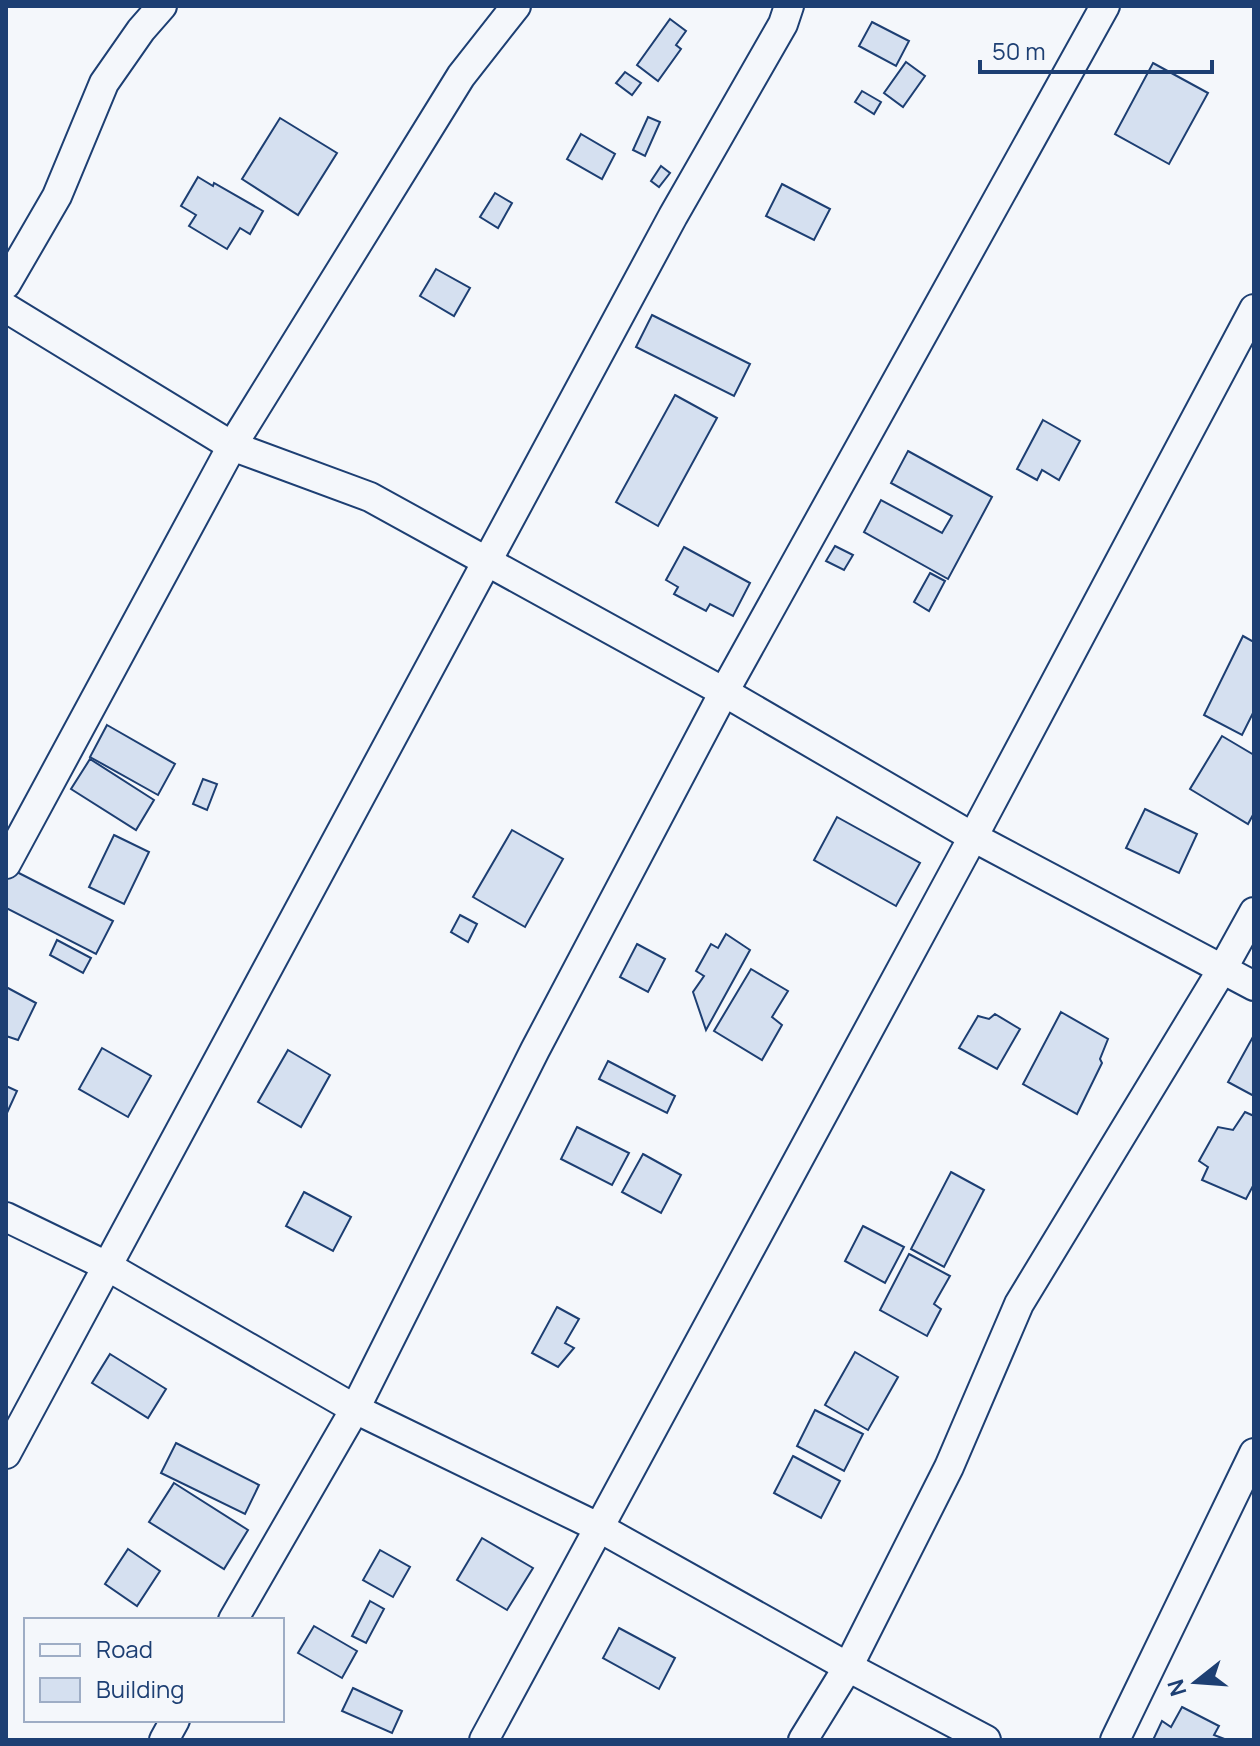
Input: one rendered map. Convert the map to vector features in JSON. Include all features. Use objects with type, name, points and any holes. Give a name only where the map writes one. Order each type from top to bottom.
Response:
[{"type":"street","points":[[6,284],[57,196],[104,83],[162,6]]},
{"type":"street","points":[[6,864],[232,446],[461,76],[516,6]]},
{"type":"street","points":[[6,1454],[673,216],[783,24],[789,6]]},
{"type":"street","points":[[234,1618],[355,1409],[535,1050],[724,692],[1105,6]]},
{"type":"street","points":[[6,308],[232,446],[370,497],[724,692],[973,837],[1254,986]]},
{"type":"street","points":[[484,1740],[973,837],[1254,309]]},
{"type":"street","points":[[803,1740],[848,1667],[949,1467],[1019,1304],[1254,912]]},
{"type":"street","points":[[6,1217],[107,1266],[355,1409],[598,1527],[848,1667],[986,1740]]},
{"type":"street","points":[[1115,1740],[1254,1453]]},
{"type":"street","points":[[164,1740],[174,1722]]},
{"type":"building","points":[[670,19],[686,31],[676,45],[681,49],[658,81],[637,65]]},
{"type":"building","points":[[872,22],[909,41],[896,66],[859,46]]},
{"type":"building","points":[[906,62],[925,76],[903,107],[884,93]]},
{"type":"building","points":[[1153,63],[1208,93],[1169,164],[1115,134]]},
{"type":"building","points":[[625,72],[641,83],[632,95],[616,83]]},
{"type":"building","points":[[862,91],[881,102],[874,114],[855,102]]},
{"type":"building","points":[[648,117],[660,122],[645,156],[633,150]]},
{"type":"building","points":[[280,118],[337,153],[298,215],[242,179]]},
{"type":"building","points":[[581,134],[615,154],[602,179],[567,159]]},
{"type":"building","points":[[661,166],[670,173],[659,187],[651,181]]},
{"type":"building","points":[[198,177],[263,211],[250,234],[240,228],[227,249],[189,226],[196,215],[181,206]]},
{"type":"building","points":[[782,184],[830,209],[814,240],[766,216]]},
{"type":"building","points":[[495,193],[512,203],[498,228],[480,217]]},
{"type":"building","points":[[436,269],[470,288],[454,316],[420,296]]},
{"type":"building","points":[[652,315],[750,364],[734,396],[636,347]]},
{"type":"building","points":[[675,395],[717,418],[658,526],[616,502]]},
{"type":"building","points":[[1043,420],[1080,441],[1059,480],[1042,470],[1037,480],[1017,469]]},
{"type":"building","points":[[908,451],[992,497],[948,579],[864,532],[881,500],[942,533],[952,516],[891,483]]},
{"type":"building","points":[[835,546],[853,555],[844,570],[826,561]]},
{"type":"building","points":[[684,547],[750,583],[733,616],[710,604],[706,611],[674,594],[678,587],[666,580]]},
{"type":"building","points":[[930,573],[945,581],[929,611],[914,602]]},
{"type":"building","points":[[1243,636],[1254,642],[1254,711],[1242,735],[1204,715]]},
{"type":"building","points":[[107,725],[175,764],[158,795],[90,757]]},
{"type":"building","points":[[1222,736],[1254,755],[1254,813],[1248,824],[1190,789]]},
{"type":"building","points":[[90,759],[154,800],[136,830],[71,789]]},
{"type":"building","points":[[203,779],[217,784],[207,810],[193,804]]},
{"type":"building","points":[[1145,809],[1197,834],[1179,873],[1126,848]]},
{"type":"building","points":[[837,817],[920,863],[896,906],[814,860]]},
{"type":"building","points":[[512,830],[563,859],[525,927],[473,897]]},
{"type":"building","points":[[114,835],[149,852],[124,904],[89,887]]},
{"type":"building","points":[[9,868],[113,921],[96,954],[6,908],[6,874]]},
{"type":"building","points":[[460,915],[477,924],[468,942],[451,932]]},
{"type":"building","points":[[726,934],[750,950],[706,1030],[693,992],[704,976],[696,971],[711,944],[718,948]]},
{"type":"building","points":[[57,940],[91,958],[83,973],[50,955]]},
{"type":"building","points":[[637,944],[665,959],[648,992],[620,977]]},
{"type":"building","points":[[751,969],[788,991],[772,1017],[782,1025],[762,1060],[714,1031]]},
{"type":"building","points":[[6,987],[36,1003],[18,1040],[6,1036]]},
{"type":"building","points":[[1061,1012],[1108,1039],[1100,1059],[1102,1063],[1077,1114],[1023,1084]]},
{"type":"building","points":[[995,1014],[1020,1029],[997,1069],[959,1048],[978,1016],[989,1019]]},
{"type":"building","points":[[1254,1035],[1254,1096],[1228,1082]]},
{"type":"building","points":[[102,1048],[151,1076],[128,1117],[79,1089]]},
{"type":"building","points":[[288,1050],[330,1075],[301,1127],[258,1102]]},
{"type":"building","points":[[608,1061],[675,1096],[667,1113],[599,1079]]},
{"type":"building","points":[[6,1086],[17,1091],[6,1115]]},
{"type":"building","points":[[1245,1112],[1254,1116],[1254,1184],[1246,1199],[1202,1180],[1208,1167],[1199,1161],[1218,1127],[1233,1130]]},
{"type":"building","points":[[577,1127],[629,1153],[612,1185],[561,1159]]},
{"type":"building","points":[[643,1154],[681,1175],[661,1213],[622,1192]]},
{"type":"building","points":[[951,1172],[984,1190],[944,1267],[911,1249]]},
{"type":"building","points":[[304,1192],[351,1217],[333,1251],[286,1226]]},
{"type":"building","points":[[863,1226],[904,1247],[885,1283],[845,1261]]},
{"type":"building","points":[[909,1254],[950,1276],[934,1304],[941,1309],[927,1336],[880,1310]]},
{"type":"building","points":[[557,1307],[579,1319],[565,1343],[574,1348],[558,1367],[532,1353]]},
{"type":"building","points":[[855,1352],[898,1377],[868,1430],[825,1405]]},
{"type":"building","points":[[110,1354],[166,1389],[148,1418],[92,1383]]},
{"type":"building","points":[[815,1410],[863,1434],[844,1471],[797,1446]]},
{"type":"building","points":[[176,1443],[259,1485],[245,1514],[161,1473]]},
{"type":"building","points":[[793,1456],[840,1481],[821,1518],[774,1493]]},
{"type":"building","points":[[174,1483],[248,1530],[224,1569],[149,1522]]},
{"type":"building","points":[[482,1538],[533,1568],[507,1610],[457,1580]]},
{"type":"building","points":[[128,1549],[160,1571],[137,1606],[105,1584]]},
{"type":"building","points":[[380,1550],[410,1567],[393,1597],[363,1580]]},
{"type":"building","points":[[370,1601],[384,1609],[366,1643],[352,1636]]},
{"type":"building","points":[[314,1626],[357,1651],[342,1678],[298,1653]]},
{"type":"building","points":[[619,1628],[675,1658],[659,1689],[603,1658]]},
{"type":"building","points":[[353,1688],[402,1711],[392,1733],[342,1711]]},
{"type":"building","points":[[1182,1707],[1219,1726],[1214,1735],[1227,1740],[1153,1740],[1162,1721],[1171,1727]]}]
